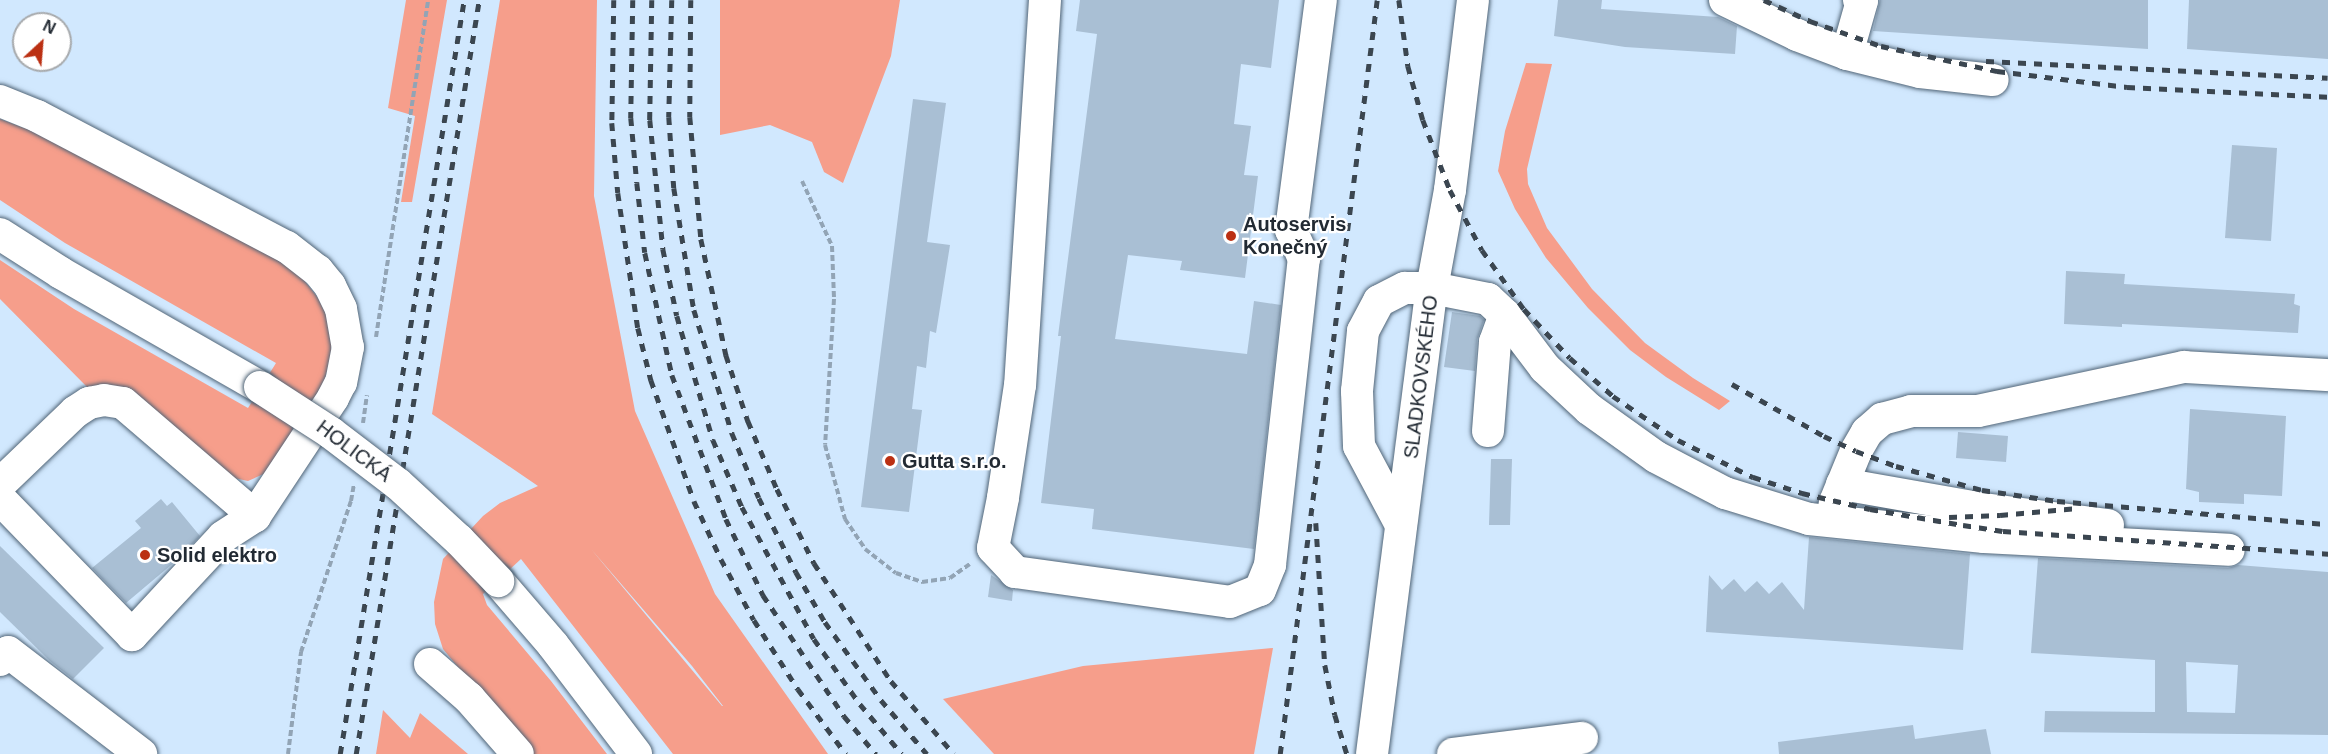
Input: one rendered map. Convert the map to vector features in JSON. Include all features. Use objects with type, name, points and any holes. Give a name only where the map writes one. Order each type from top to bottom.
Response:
[{"type":"street","points":[[1045,0],[1020,385],[993,548],[1015,572],[1230,602],[1260,590],[1270,565],[1304,259],[1291,230],[1321,0]]},
{"type":"street","name":"SLADKOVSKÉHO","points":[[1372,754],[1432,288],[1451,179],[1473,0]]},
{"type":"street","points":[[1725,0],[1797,35],[1847,54],[1920,72],[1993,80]]},
{"type":"street","points":[[1847,54],[1862,1],[1859,0]]},
{"type":"street","points":[[0,101],[37,116],[272,238],[303,259],[330,286],[337,299],[346,326],[348,347],[341,382],[333,398],[255,516],[223,537],[132,635],[0,499]]},
{"type":"street","name":"HOLICKÁ","points":[[0,234],[61,273],[260,387],[331,433],[376,466],[446,527],[498,581],[554,645],[636,754]]},
{"type":"street","points":[[1401,525],[1359,446],[1357,391],[1363,331],[1379,302],[1405,288],[1432,288],[1488,299],[1505,315],[1545,368],[1589,409],[1656,457],[1725,493],[1809,519],[1832,522],[1984,537],[2229,550]]},
{"type":"street","points":[[1488,431],[1495,342],[1505,315]]},
{"type":"street","points":[[1832,522],[1835,502],[1867,432],[1882,419],[1911,411],[1978,411],[2184,366],[2328,375]]},
{"type":"street","points":[[0,483],[75,412],[89,403],[105,400],[123,403],[255,516]]},
{"type":"street","points":[[1842,484],[1984,509],[2117,526]]},
{"type":"street","points":[[0,660],[8,652],[141,754]]},
{"type":"street","points":[[430,664],[469,698],[518,754]]},
{"type":"street","points":[[1453,754],[1582,738]]},
{"type":"path","points":[[375,347],[428,0]]},
{"type":"path","points":[[802,181],[832,246],[834,298],[825,445],[845,519],[866,549],[896,573],[922,582],[950,578],[993,548]]},
{"type":"path","points":[[362,430],[368,394]]},
{"type":"path","points":[[288,754],[301,652],[351,501],[355,477]]},
{"type":"shaded area","points":[[406,0],[447,0],[412,202],[401,202],[415,116],[388,108]]},
{"type":"shaded area","points":[[500,0],[597,0],[594,196],[635,411],[715,594],[828,754],[673,754],[521,559],[483,594],[487,605],[551,681],[607,754],[530,754],[443,649],[435,624],[434,602],[443,559],[483,516],[500,503],[538,486],[432,414]],"holes":[[[591,549],[692,666],[723,706]]]},
{"type":"shaded area","points":[[720,0],[900,0],[891,56],[843,183],[824,172],[812,142],[770,125],[720,135]]},
{"type":"shaded area","points":[[1526,63],[1552,64],[1527,169],[1528,184],[1547,228],[1592,289],[1645,343],[1693,378],[1730,401],[1719,410],[1666,377],[1630,350],[1588,308],[1546,258],[1515,209],[1498,171],[1505,131]]},
{"type":"shaded area","points":[[0,119],[35,132],[250,242],[285,264],[303,279],[318,298],[327,316],[332,340],[330,360],[322,389],[268,472],[248,481],[234,478],[89,389],[0,299],[0,260],[74,309],[248,408],[276,363],[65,243],[0,200]]},
{"type":"shaded area","points":[[1273,648],[1254,754],[994,754],[943,699],[1083,666]]},
{"type":"shaded area","points":[[383,710],[410,738],[420,713],[468,754],[376,754]]},
{"type":"building","points":[[1080,0],[1279,0],[1271,68],[1241,64],[1234,124],[1251,126],[1244,175],[1258,176],[1245,278],[1180,270],[1182,261],[1128,255],[1115,339],[1247,354],[1254,301],[1281,305],[1254,549],[1092,529],[1094,509],[1041,503],[1061,336],[1058,336],[1097,34],[1076,31]]},
{"type":"building","points":[[1558,0],[1602,0],[1601,9],[1718,17],[1737,26],[1735,54],[1625,47],[1554,36]]},
{"type":"building","points":[[1880,0],[2148,0],[2148,49],[1873,31]]},
{"type":"building","points":[[2189,0],[2328,0],[2328,59],[2187,49]]},
{"type":"building","points":[[913,99],[946,103],[927,242],[950,245],[936,333],[930,331],[926,368],[917,366],[912,409],[922,410],[909,512],[861,507]]},
{"type":"building","points":[[2232,145],[2277,148],[2271,241],[2225,238]]},
{"type":"building","points":[[2066,271],[2125,274],[2124,284],[2295,294],[2294,304],[2300,306],[2298,333],[2122,324],[2122,327],[2064,324]]},
{"type":"building","points":[[1452,312],[1480,316],[1484,320],[1477,340],[1475,371],[1444,367]]},
{"type":"building","points":[[2190,409],[2286,416],[2282,496],[2244,494],[2244,504],[2199,502],[2199,492],[2186,489]]},
{"type":"building","points":[[1958,432],[2008,436],[2006,462],[1956,458]]},
{"type":"building","points":[[1491,459],[1512,459],[1510,525],[1489,525]]},
{"type":"building","name":"Solid elektro","points":[[161,499],[167,506],[172,502],[200,536],[177,560],[126,603],[92,568],[141,528],[135,521]]},
{"type":"building","points":[[1809,537],[1970,554],[1963,650],[1706,632],[1709,575],[1722,590],[1734,579],[1745,592],[1757,581],[1769,594],[1782,582],[1804,610]]},
{"type":"building","points":[[0,546],[104,648],[73,679],[50,661],[0,612]]},
{"type":"building","points":[[2038,558],[2228,568],[2238,565],[2328,572],[2328,735],[2044,732],[2045,711],[2155,712],[2155,660],[2031,653]],"holes":[[[2186,662],[2238,665],[2235,713],[2187,712]]]},
{"type":"building","points":[[991,575],[1013,590],[1012,601],[988,597]]},
{"type":"building","points":[[1913,725],[1915,739],[1986,729],[1991,754],[1779,754],[1778,742]]},
{"type":"railway","points":[[340,754],[464,0]]},
{"type":"railway","points":[[356,754],[479,0]]},
{"type":"railway","points":[[614,0],[612,123],[618,193],[638,328],[651,380],[694,501],[721,559],[754,620],[798,689],[846,754]]},
{"type":"railway","points":[[633,0],[631,118],[637,183],[645,253],[672,375],[726,519],[763,595],[844,716],[876,754]]},
{"type":"railway","points":[[652,0],[650,120],[663,249],[677,316],[713,440],[742,507],[814,639],[860,704],[902,754]]},
{"type":"railway","points":[[672,0],[669,117],[674,188],[694,310],[732,433],[759,498],[796,572],[825,622],[881,700],[927,754]]},
{"type":"railway","points":[[691,0],[690,117],[701,239],[726,355],[748,421],[777,489],[814,563],[891,681],[954,754]]},
{"type":"railway","points":[[1280,754],[1377,0]]},
{"type":"railway","points":[[1399,0],[1408,66],[1423,120],[1450,190],[1482,250],[1524,309],[1570,358],[1613,396],[1678,440],[1753,477],[1802,493],[1870,509],[2003,531],[2328,554]]},
{"type":"railway","points":[[1764,0],[1810,21],[1881,46],[1997,71],[2127,87],[2328,97]]},
{"type":"railway","points":[[1986,61],[2328,78]]},
{"type":"railway","points":[[1732,384],[1824,436],[1856,451],[1896,466],[1982,490],[2057,501],[2328,524]]},
{"type":"railway","points":[[1949,517],[2078,508]]},
{"type":"railway","points":[[1316,523],[1325,665],[1335,715],[1347,754]]},
{"type":"place","name":"Autoservis Konečný","points":[[1231,236]]},
{"type":"place","name":"Gutta s.r.o.","points":[[890,461]]},
{"type":"place","name":"Solid elektro","points":[[145,555]]}]
